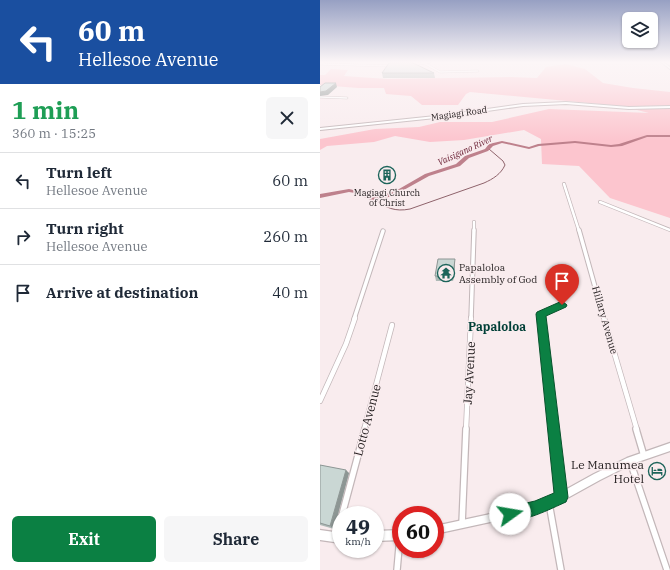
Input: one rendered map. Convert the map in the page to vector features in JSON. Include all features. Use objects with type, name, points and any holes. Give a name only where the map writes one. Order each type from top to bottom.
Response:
[{"type":"main road","points":[[444,528],[536,508],[561,497],[597,476],[630,461],[670,447]]},
{"type":"main road","points":[[320,535],[332,537]]},
{"type":"street","points":[[320,97],[347,98]]},
{"type":"street","name":"Magiagi Road","points":[[320,129],[444,116],[532,104],[566,103],[629,108],[670,107]]},
{"type":"street","name":"Hillary Avenue","points":[[564,184],[571,203],[644,456]]},
{"type":"street","points":[[600,202],[670,230]]},
{"type":"street","name":"Jay Avenue","points":[[462,525],[474,258],[474,222]]},
{"type":"street","points":[[320,401],[346,344],[383,231]]},
{"type":"street","points":[[561,497],[540,314],[562,305]]},
{"type":"street","name":"Lotto Avenue","points":[[344,506],[392,325]]},
{"type":"street","points":[[630,461],[667,570]]},
{"type":"street","points":[[549,502],[561,570]]},
{"type":"street","points":[[397,570],[398,558]]},
{"type":"shaded area","points":[[384,89],[639,89],[670,92],[670,218],[610,198],[579,166],[542,164],[541,139],[524,130],[464,140],[430,142],[395,136],[374,142],[327,146],[320,150],[320,139],[375,129],[419,127],[440,122],[492,122],[549,109],[649,113],[621,106],[470,92],[466,94],[458,105],[422,105],[411,96],[386,94]]},
{"type":"building","points":[[320,89],[329,89],[326,91],[320,92]]},
{"type":"building","name":"Papaloloa Assembly of God","points":[[438,259],[455,259],[453,276],[435,276]]},
{"type":"building","points":[[320,465],[346,470],[336,506],[332,506],[332,519],[330,526],[320,523]]},
{"type":"waterway","name":"Vaisigano River","points":[[320,196],[341,191],[356,192],[373,199],[389,196],[427,175],[458,165],[470,155],[483,152],[491,145],[502,142],[529,148],[538,145],[575,142],[611,146],[620,145],[647,136],[670,136]]},
{"type":"waterway","points":[[374,199],[395,210],[405,210],[491,180],[505,165],[503,161],[489,149]]},
{"type":"place","name":"Magiagi Church of Christ","points":[[387,175]]},
{"type":"place","name":"Papaloloa Assembly of God","points":[[446,273]]},
{"type":"place","name":"Le Manumea Hotel","points":[[657,471]]},
{"type":"district","name":"Papaloloa","points":[[497,326]]},
{"type":"route","points":[[510,514],[536,508],[561,497],[540,314],[562,305]]}]
